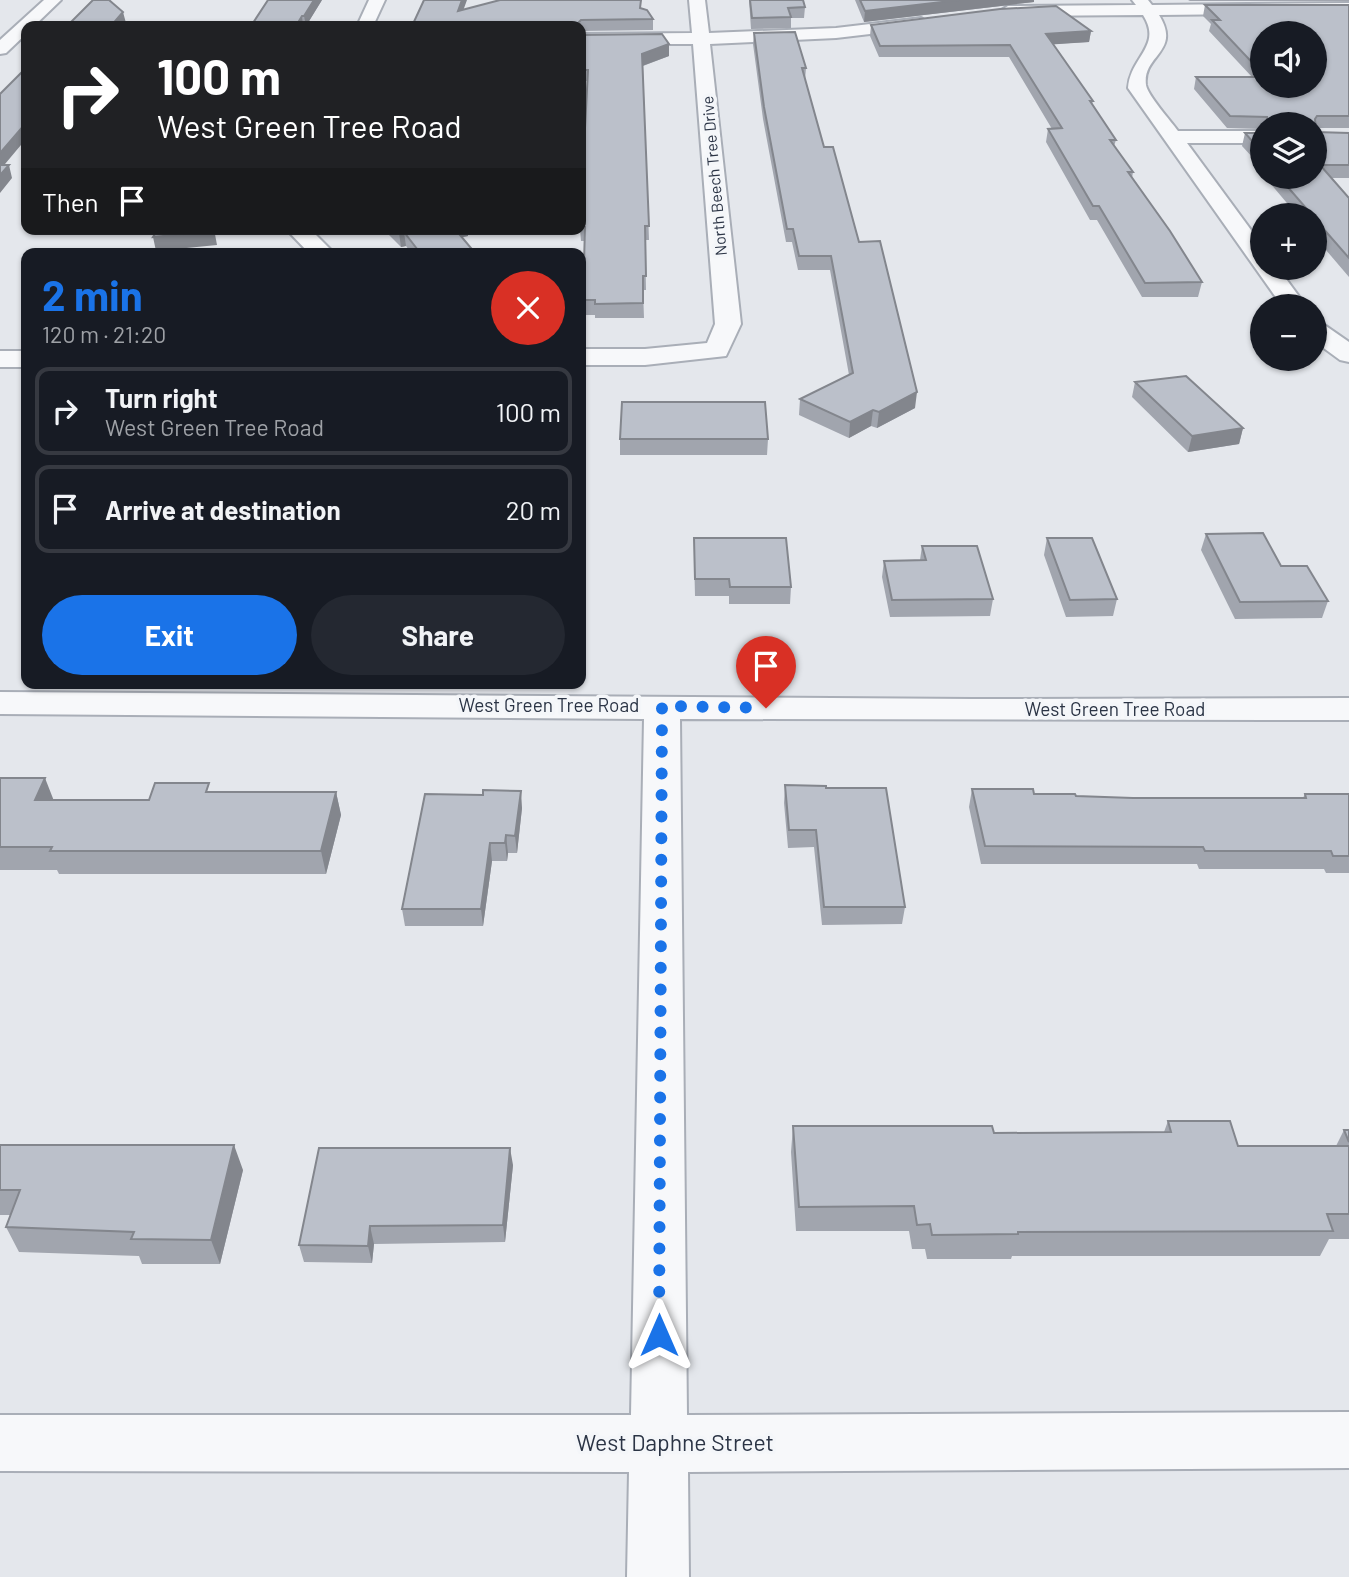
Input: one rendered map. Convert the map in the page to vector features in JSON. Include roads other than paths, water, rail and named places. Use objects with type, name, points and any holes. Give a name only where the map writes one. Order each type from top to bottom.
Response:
[{"type":"street","points":[[30,21],[52,0]]},
{"type":"street","points":[[367,21],[377,0]]},
{"type":"street","name":"North Beech Tree Drive","points":[[586,357],[645,356],[717,350],[728,324],[697,0]]},
{"type":"street","points":[[986,13],[1144,4],[1349,8]]},
{"type":"street","points":[[1144,4],[1158,24],[1160,38],[1158,48],[1138,74],[1137,88],[1250,245]]},
{"type":"street","points":[[586,39],[701,39],[832,34],[940,20]]},
{"type":"street","points":[[0,49],[21,29]]},
{"type":"street","points":[[1173,137],[1250,137]]},
{"type":"street","points":[[303,235],[318,248]]},
{"type":"street","points":[[1327,338],[1349,354]]},
{"type":"street","points":[[0,359],[21,359]]},
{"type":"street","name":"West Green Tree Road","points":[[0,702],[239,694],[662,706],[972,710],[1349,709]]},
{"type":"street","points":[[658,1577],[662,706]]},
{"type":"street","name":"West Daphne Street","points":[[0,1443],[659,1444],[1349,1440]]}]
